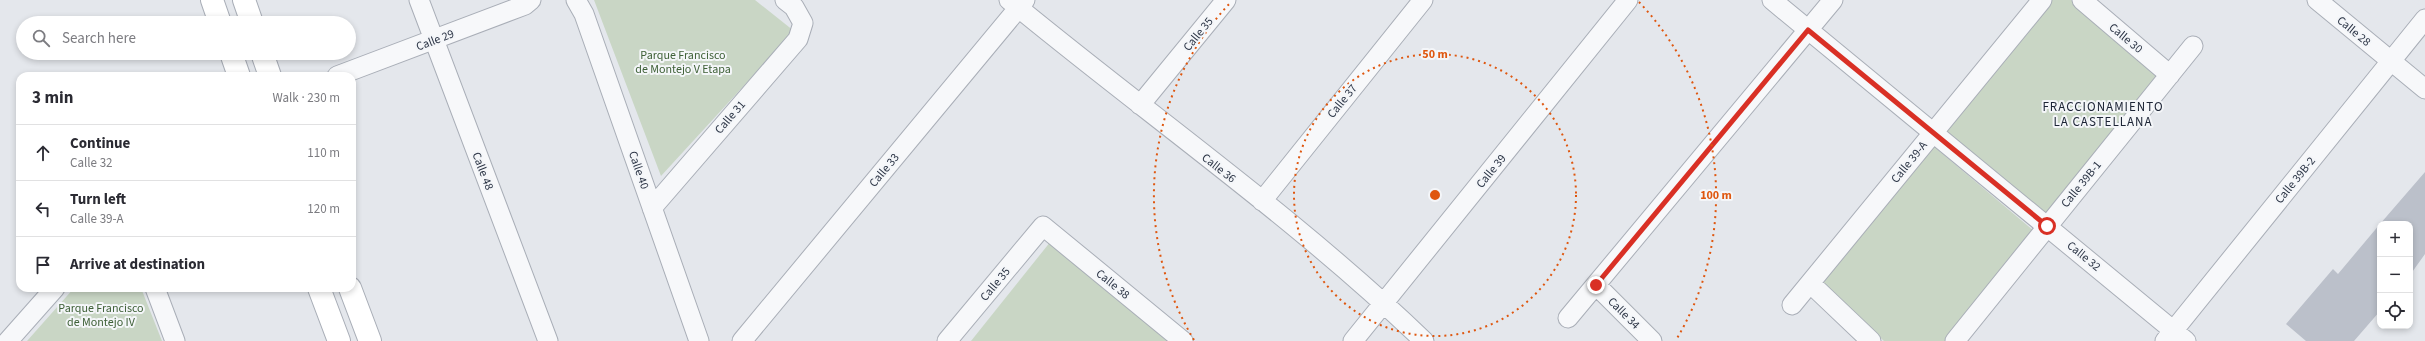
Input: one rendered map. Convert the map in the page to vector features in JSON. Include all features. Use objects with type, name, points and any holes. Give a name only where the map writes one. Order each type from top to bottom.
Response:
[{"type":"main road","points":[[212,0],[218,16]]},
{"type":"main road","points":[[244,0],[250,16]]},
{"type":"main road","points":[[233,60],[238,72]]},
{"type":"main road","points":[[264,60],[269,72]]},
{"type":"main road","points":[[320,292],[338,341]]},
{"type":"main road","points":[[352,292],[370,341]]},
{"type":"street","name":"Calle 48","points":[[419,0],[548,341]]},
{"type":"street","name":"Calle 29","points":[[348,72],[525,5],[531,0]]},
{"type":"street","name":"Calle 40","points":[[576,0],[584,14],[698,341]]},
{"type":"street","name":"Calle 31","points":[[652,208],[798,39],[803,23],[794,7],[785,0]]},
{"type":"street","name":"Calle 35","points":[[1140,105],[1226,0]]},
{"type":"street","name":"Calle 37","points":[[1262,201],[1423,0]]},
{"type":"street","name":"Calle 39","points":[[1353,341],[1628,0]]},
{"type":"street","name":"Calle 32","points":[[1772,0],[2047,226],[2175,337]]},
{"type":"street","points":[[1568,318],[1833,0]]},
{"type":"street","name":"Calle 39-A","points":[[1792,305],[2042,0]]},
{"type":"street","name":"Calle 30","points":[[2082,0],[2170,75]]},
{"type":"street","name":"Calle 28","points":[[2317,0],[2425,89]]},
{"type":"street","name":"Calle 36","points":[[1018,3],[1140,105],[1262,201],[1384,302],[1424,341]]},
{"type":"street","name":"Calle 33","points":[[742,341],[1018,3]]},
{"type":"street","name":"Calle 39B-2","points":[[2175,337],[2390,61],[2425,19]]},
{"type":"street","name":"Calle 39B-1","points":[[1955,341],[2193,46]]},
{"type":"street","name":"Calle 35","points":[[947,341],[1043,226]]},
{"type":"street","name":"Calle 38","points":[[1043,226],[1183,341]]},
{"type":"street","points":[[1810,283],[1871,341]]},
{"type":"street","name":"Calle 34","points":[[1596,285],[1652,341]]},
{"type":"street","points":[[8,341],[51,292]]},
{"type":"street","points":[[157,292],[175,341]]},
{"type":"green space","name":"Parque Francisco de Montejo V Etapa","points":[[594,0],[755,0],[794,31],[661,176]]},
{"type":"green space","points":[[2050,0],[2071,0],[2163,79],[2050,217],[1944,129]]},
{"type":"green space","points":[[1932,145],[2034,231],[1945,341],[1884,341],[1821,283]]},
{"type":"green space","points":[[1051,241],[1172,341],[971,341]]},
{"type":"green space","name":"Parque Francisco de Montejo IV","points":[[70,292],[143,292],[162,341],[27,341]]},
{"type":"building","points":[[2425,172],[2425,254],[2413,271],[2413,221],[2383,221]]},
{"type":"building","points":[[2377,228],[2377,314],[2354,341],[2306,341],[2286,324],[2333,269],[2338,274]]},
{"type":"district","name":"FRACCIONAMIENTO LA CASTELLANA","points":[[2103,114]]},
{"type":"route","points":[[1596,285],[1808,30],[2047,226]]}]
